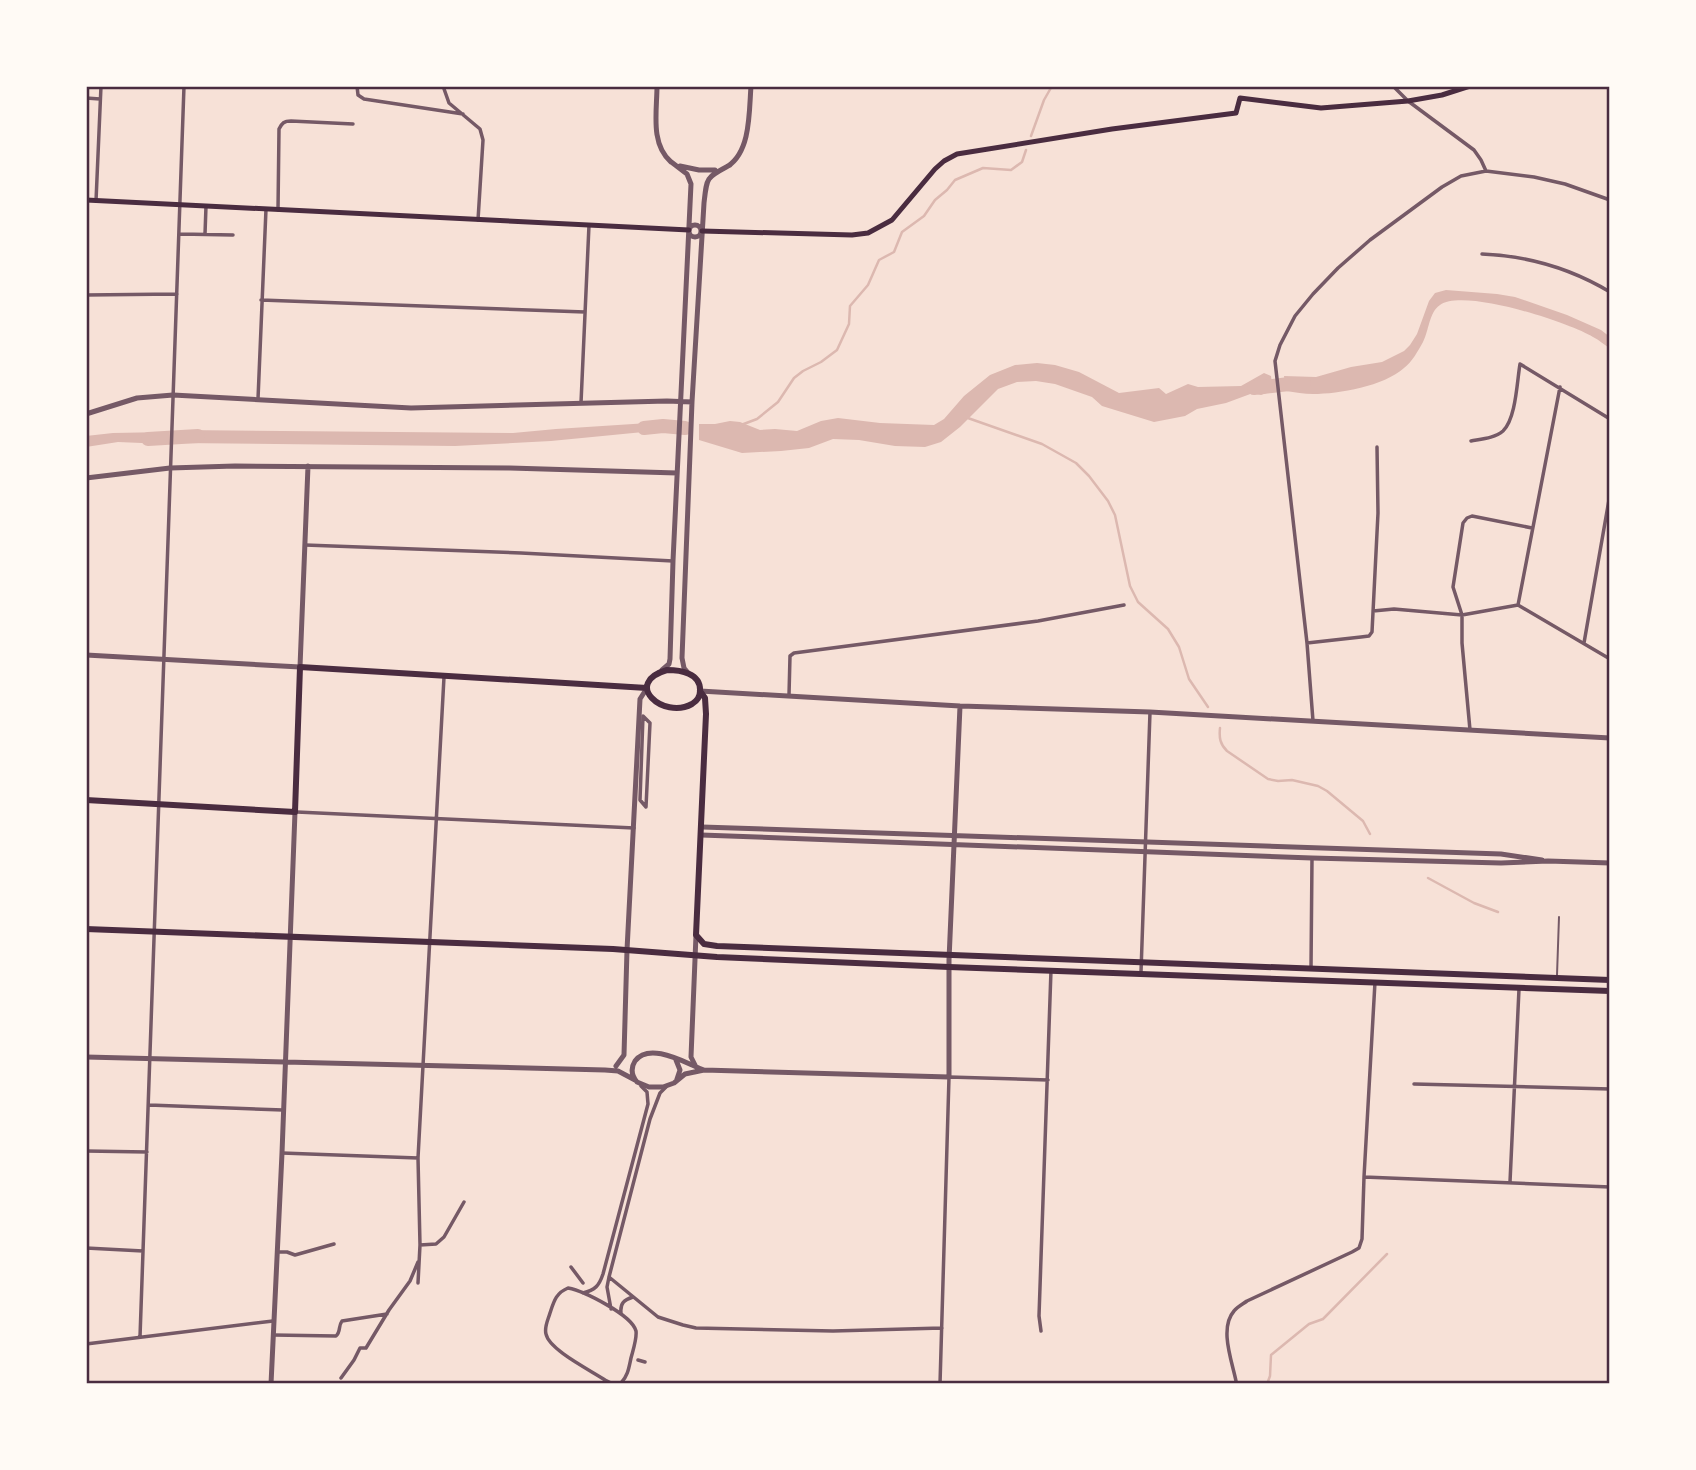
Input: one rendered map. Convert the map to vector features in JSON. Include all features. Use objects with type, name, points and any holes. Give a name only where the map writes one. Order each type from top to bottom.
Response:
[{"type":"main road","points":[[702,230],[852,235],[868,233],[892,220],[935,169],[957,154],[1112,129],[1236,113],[1240,98],[1321,108],[1408,101],[1470,86]]},
{"type":"main road","points":[[86,200],[688,230]]},
{"type":"main road","points":[[86,800],[295,811],[300,667],[647,688]]},
{"type":"main road","points":[[700,691],[693,703],[684,707],[673,707],[655,702],[647,688],[650,679],[659,673],[675,670],[689,674],[698,681],[705,698],[696,935],[704,944],[1610,978]]},
{"type":"main road","points":[[86,929],[627,950],[695,956],[949,967],[1610,991]]},
{"type":"street","points":[[96,201],[101,86]]},
{"type":"street","points":[[140,1338],[184,86]]},
{"type":"street","points":[[357,86],[358,95],[364,99],[464,115]]},
{"type":"street","points":[[443,86],[449,103],[480,129],[483,140],[478,220]]},
{"type":"street","points":[[657,86],[657,135],[662,151],[690,179],[670,659],[666,668],[659,673]]},
{"type":"street","points":[[689,674],[684,668],[682,658],[691,415],[702,230],[708,179],[736,160],[743,148],[751,86]]},
{"type":"street","points":[[1393,86],[1408,101],[1474,150],[1486,171]]},
{"type":"street","points":[[86,98],[100,99]]},
{"type":"street","points":[[278,210],[281,124],[285,121],[353,124]]},
{"type":"street","points":[[670,161],[688,169],[712,171],[730,165]]},
{"type":"street","points":[[1313,721],[1307,643],[1275,361],[1295,316],[1338,268],[1370,240],[1461,176],[1486,171],[1534,177],[1566,184],[1610,200]]},
{"type":"street","points":[[205,234],[206,206]]},
{"type":"street","points":[[258,400],[266,209]]},
{"type":"street","points":[[688,230],[695,224],[702,230]]},
{"type":"street","points":[[581,403],[589,225]]},
{"type":"street","points":[[179,233],[233,235]]},
{"type":"street","points":[[1482,254],[1543,262],[1580,275],[1610,292]]},
{"type":"street","points":[[86,295],[177,294]]},
{"type":"street","points":[[261,300],[585,312]]},
{"type":"street","points":[[1471,441],[1496,436],[1507,426],[1520,364],[1610,419]]},
{"type":"street","points":[[1518,605],[1560,387]]},
{"type":"street","points":[[86,414],[137,398],[173,395],[411,408],[692,402]]},
{"type":"street","points":[[1307,643],[1369,636],[1372,632],[1378,513],[1377,447]]},
{"type":"street","points":[[86,478],[170,468],[308,466],[547,468],[677,473]]},
{"type":"street","points":[[86,655],[300,667],[308,466]]},
{"type":"street","points":[[1584,643],[1610,494]]},
{"type":"street","points":[[1471,730],[1462,643],[1462,615],[1453,587],[1463,523],[1472,516],[1532,528]]},
{"type":"street","points":[[305,545],[673,561]]},
{"type":"street","points":[[789,695],[790,656],[794,653],[1038,621],[1124,605]]},
{"type":"street","points":[[1373,611],[1394,609],[1462,615],[1518,605],[1610,659]]},
{"type":"street","points":[[418,1283],[418,1158],[444,676]]},
{"type":"street","points":[[617,1066],[624,1055],[640,699],[647,688]]},
{"type":"street","points":[[700,691],[960,706],[1150,712],[1610,738]]},
{"type":"street","points":[[940,1384],[949,1077],[949,967],[960,706]]},
{"type":"street","points":[[1141,974],[1150,712]]},
{"type":"street","points":[[643,716],[650,723],[646,807],[640,800],[643,716]]},
{"type":"street","points":[[271,1384],[295,811],[634,828]]},
{"type":"street","points":[[701,831],[955,835],[1501,854],[1548,861]]},
{"type":"street","points":[[701,831],[954,845],[1312,858],[1610,863]]},
{"type":"street","points":[[1311,968],[1312,858]]},
{"type":"street","points":[[696,935],[691,1057],[696,1067]]},
{"type":"street","points":[[1041,1331],[1039,1316],[1052,970]]},
{"type":"street","points":[[1235,1384],[1226,1333],[1234,1310],[1247,1301],[1359,1248],[1362,1239],[1375,982]]},
{"type":"street","points":[[1510,1182],[1519,988]]},
{"type":"street","points":[[583,1293],[599,1286],[645,1117],[648,1098],[632,1073],[634,1063],[648,1054],[663,1054],[704,1070]]},
{"type":"street","points":[[624,1055],[634,1063]]},
{"type":"street","points":[[86,1057],[618,1071],[637,1082],[656,1088],[669,1085]]},
{"type":"street","points":[[673,1058],[680,1070],[677,1079]]},
{"type":"street","points":[[590,1070],[634,1063]]},
{"type":"street","points":[[611,1309],[608,1277],[650,1119],[660,1093],[677,1079],[691,1072],[704,1070],[1048,1080]]},
{"type":"street","points":[[1414,1084],[1610,1089]]},
{"type":"street","points":[[148,1105],[283,1110]]},
{"type":"street","points":[[86,1151],[147,1152]]},
{"type":"street","points":[[282,1153],[418,1158]]},
{"type":"street","points":[[1364,1177],[1610,1187]]},
{"type":"street","points":[[420,1245],[436,1244],[444,1237],[464,1202]]},
{"type":"street","points":[[277,1252],[295,1255],[334,1244]]},
{"type":"street","points":[[86,1248],[143,1251]]},
{"type":"street","points":[[341,1378],[360,1348],[366,1348],[410,1281],[419,1260]]},
{"type":"street","points":[[571,1267],[583,1283]]},
{"type":"street","points":[[608,1277],[658,1317],[696,1328],[833,1331],[942,1328]]},
{"type":"street","points":[[568,1288],[578,1290],[611,1309],[632,1323],[636,1338],[626,1377],[613,1384],[557,1349],[546,1337],[546,1325],[561,1291],[568,1288]]},
{"type":"street","points":[[622,1314],[622,1303],[633,1297]]},
{"type":"street","points":[[273,1335],[336,1336],[342,1321],[387,1314]]},
{"type":"street","points":[[86,1344],[273,1321]]},
{"type":"street","points":[[638,1360],[645,1362]]},
{"type":"lane","points":[[1556,977],[1559,917]]},
{"type":"shaded area","points":[[1446,290],[1515,297],[1567,315],[1601,330],[1610,337],[1610,349],[1580,331],[1540,316],[1492,304],[1452,301],[1436,308],[1425,338],[1407,366],[1385,380],[1361,388],[1335,392],[1310,394],[1286,391],[1284,376],[1316,377],[1382,362],[1404,351],[1417,334],[1429,301],[1435,293]]},
{"type":"shaded area","points":[[1037,363],[1079,372],[1119,393],[1159,388],[1166,394],[1188,384],[1198,387],[1241,386],[1264,373],[1271,376],[1273,391],[1261,395],[1253,393],[1226,403],[1197,409],[1185,416],[1154,422],[1102,406],[1092,397],[1055,384],[1017,382],[998,389],[960,427],[941,442],[925,447],[833,439],[809,448],[742,453],[699,440],[699,424],[730,421],[760,430],[797,431],[821,421],[838,418],[934,425],[944,419],[964,396],[990,375],[1015,365]]},
{"type":"shaded area","points":[[664,422],[664,430],[551,441],[455,446],[180,443],[181,430],[513,433]]},
{"type":"shaded area","points":[[166,432],[165,444],[118,442],[86,447],[86,436]]},
{"type":"waterway","points":[[1031,136],[1052,86]]},
{"type":"waterway","points":[[741,425],[757,419],[778,402],[794,378],[837,350],[849,324],[850,306],[868,285],[879,260],[894,252],[902,232],[924,216],[935,200],[955,180],[983,168],[1011,170],[1022,162],[1026,150]]},
{"type":"waterway","points":[[1254,388],[1304,384]]},
{"type":"waterway","points":[[965,417],[1042,444],[1076,463],[1089,476],[1115,515],[1130,586],[1138,602],[1168,629],[1179,647],[1189,679],[1208,707]]},
{"type":"waterway","points":[[644,428],[685,428]]},
{"type":"waterway","points":[[148,439],[198,436]]},
{"type":"waterway","points":[[1220,728],[1220,741],[1227,751],[1268,779],[1292,780],[1327,791],[1363,821],[1370,834]]},
{"type":"waterway","points":[[1428,878],[1474,903],[1498,912]]},
{"type":"waterway","points":[[1267,1384],[1271,1355],[1309,1324],[1323,1319],[1387,1254]]}]
